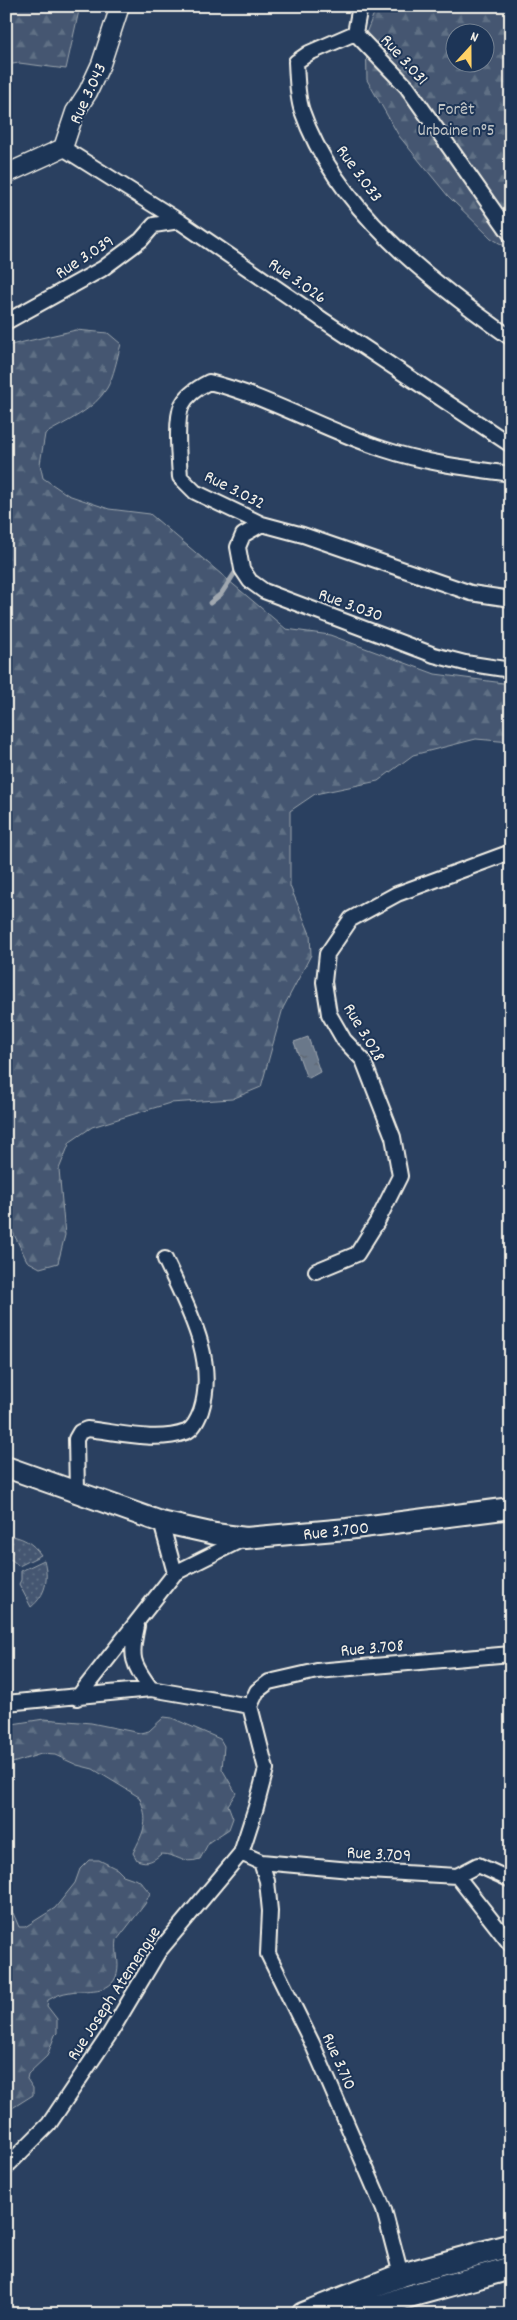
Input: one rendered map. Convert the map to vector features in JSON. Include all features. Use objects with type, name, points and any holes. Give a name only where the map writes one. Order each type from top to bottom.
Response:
[{"type":"main road","name":"Rue 3.700","points":[[6,1467],[162,1522],[215,1534],[246,1538],[331,1531],[511,1508]]},
{"type":"main road","points":[[303,2314],[401,2275],[511,2244]]},
{"type":"main road","points":[[362,2314],[406,2297],[511,2268]]},
{"type":"street","name":"Rue 3.043","points":[[63,148],[75,112],[88,92],[101,64],[120,6]]},
{"type":"street","points":[[355,33],[360,6]]},
{"type":"street","name":"Rue 3.031","points":[[355,33],[407,86],[511,235]]},
{"type":"street","name":"Rue 3.033","points":[[355,33],[309,53],[296,62],[301,110],[316,145],[349,196],[404,254],[455,298],[511,338]]},
{"type":"street","points":[[6,174],[63,148]]},
{"type":"street","name":"Rue 3.026","points":[[63,148],[179,221],[323,320],[511,445]]},
{"type":"street","name":"Rue 3.039","points":[[6,322],[102,269],[141,240],[154,225],[179,221]]},
{"type":"street","name":"Rue 3.032","points":[[511,474],[437,464],[383,449],[241,390],[209,382],[196,390],[182,405],[178,430],[180,477],[195,492],[262,524],[303,535],[471,593],[511,599]]},
{"type":"street","name":"Rue 3.030","points":[[262,524],[243,535],[238,547],[242,569],[250,581],[264,591],[434,655],[465,663],[511,670]]},
{"type":"street","name":"Rue 3.028","points":[[316,1271],[357,1254],[377,1222],[400,1176],[393,1137],[362,1060],[344,1040],[329,1014],[324,982],[327,954],[351,919],[396,894],[511,852]]},
{"type":"street","points":[[77,1492],[76,1439],[80,1432],[87,1429],[172,1436],[188,1431],[198,1419],[204,1402],[205,1379],[202,1350],[197,1329],[165,1259]]},
{"type":"street","points":[[162,1522],[175,1573]]},
{"type":"street","points":[[77,1698],[175,1573],[246,1538]]},
{"type":"street","points":[[138,1622],[133,1658],[138,1671],[151,1689]]},
{"type":"street","name":"Rue 3.708","points":[[250,1706],[257,1691],[270,1682],[317,1671],[511,1654]]},
{"type":"street","points":[[6,1703],[77,1698],[151,1689],[250,1706]]},
{"type":"street","name":"Rue Joseph Atemengue","points":[[6,2166],[49,2124],[109,2035],[160,1951],[241,1853],[266,1769],[250,1706]]},
{"type":"street","name":"Rue 3.709","points":[[241,1853],[261,1862],[351,1870],[457,1876]]},
{"type":"street","name":"Rue 3.710","points":[[261,1862],[267,1882],[270,1910],[268,1954],[312,2043],[384,2210],[401,2275]]},
{"type":"street","points":[[511,1880],[478,1864],[457,1876],[511,1944]]},
{"type":"green space","points":[[6,6],[80,6],[66,69],[19,63],[6,65]]},
{"type":"green space","name":"Forêt Urbaine n°5","points":[[377,6],[511,6],[511,250],[491,238],[448,196],[399,136],[367,80],[366,33]]},
{"type":"green space","points":[[76,330],[108,333],[121,344],[112,378],[102,396],[87,409],[45,434],[40,464],[43,478],[68,495],[109,509],[150,514],[286,629],[330,635],[435,674],[511,684],[511,742],[476,739],[413,755],[378,781],[315,794],[290,811],[290,886],[310,934],[311,955],[283,1008],[261,1087],[232,1099],[170,1103],[92,1127],[70,1142],[59,1169],[65,1235],[58,1263],[40,1268],[27,1261],[6,1218],[6,346]]},
{"type":"green space","points":[[6,1535],[26,1541],[41,1555],[19,1566],[12,1560],[6,1559]]},
{"type":"green space","points":[[44,1560],[45,1586],[40,1597],[31,1607],[19,1584],[21,1571]]},
{"type":"green space","points":[[164,1717],[172,1718],[220,1739],[224,1746],[222,1769],[236,1793],[228,1805],[233,1818],[229,1829],[209,1842],[200,1859],[194,1861],[184,1860],[167,1854],[161,1854],[150,1861],[137,1860],[133,1853],[143,1832],[145,1819],[139,1797],[93,1769],[77,1765],[55,1755],[41,1754],[6,1765],[6,1725],[44,1719],[91,1723],[140,1733],[149,1731]]},
{"type":"green space","points":[[89,1860],[99,1860],[117,1869],[123,1875],[140,1881],[150,1893],[145,1904],[117,1940],[118,1970],[114,1981],[104,1988],[67,1992],[48,2000],[47,2006],[57,2019],[57,2033],[47,2056],[28,2074],[27,2079],[33,2088],[33,2095],[6,2112],[6,1910],[13,1913],[19,1927],[25,1927],[55,1908],[75,1883],[80,1869]]},
{"type":"water","points":[[308,1037],[320,1072],[309,1078],[306,1076],[294,1042]]},
{"type":"waterway","points":[[210,603],[221,594],[238,568]]}]
